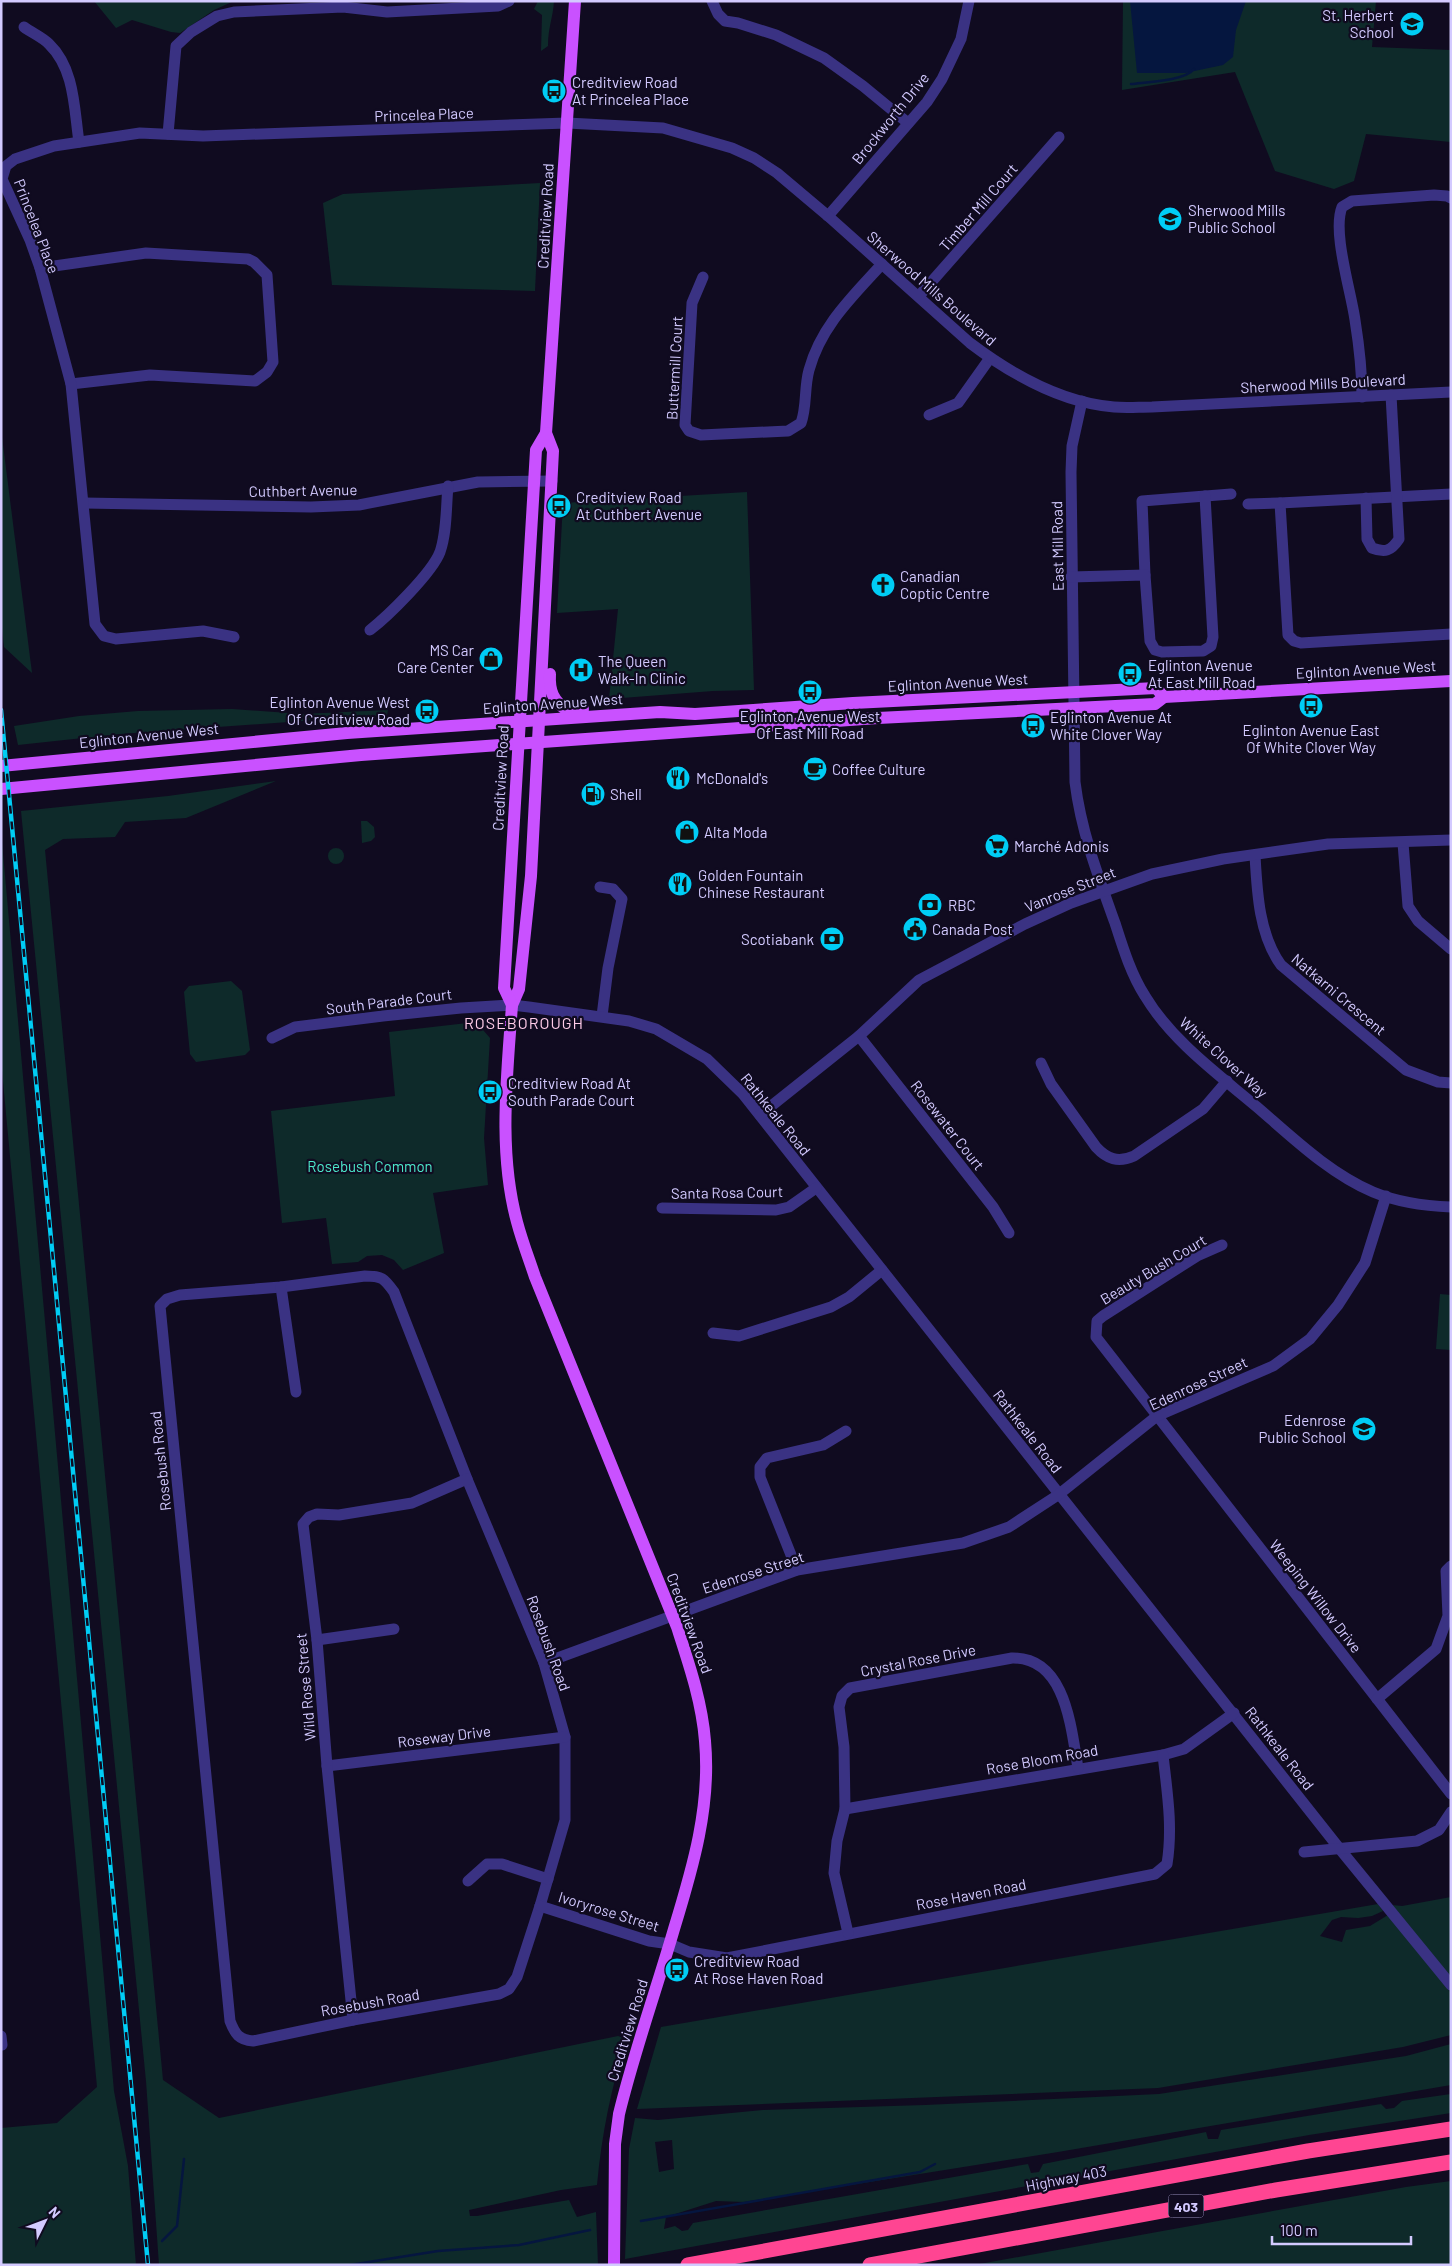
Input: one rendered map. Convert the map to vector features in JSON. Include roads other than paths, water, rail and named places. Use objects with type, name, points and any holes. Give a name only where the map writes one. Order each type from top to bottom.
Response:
[{"type":"highway","name":"Highway 403","points":[[688,2265],[1308,2151],[1451,2129]]},
{"type":"highway","name":"403","points":[[870,2265],[1286,2188],[1451,2162]]},
{"type":"main road","name":"Creditview Road","points":[[575,1],[546,433],[553,451],[552,481],[529,909],[520,989],[512,1005],[505,1122],[510,1189],[517,1222],[535,1277],[672,1615],[692,1674],[705,1740],[706,1791],[701,1832],[670,1944],[619,2114],[615,2144],[614,2265]]},
{"type":"main road","name":"Creditview Road","points":[[512,1005],[504,988],[519,721],[536,450],[546,433]]},
{"type":"main road","points":[[545,625],[552,641],[549,684],[554,698],[568,711],[610,708],[617,715]]},
{"type":"main road","name":"Eglinton Avenue West","points":[[1,790],[326,758],[538,742],[862,719],[1155,704],[1164,697],[1451,681]]},
{"type":"main road","name":"Eglinton Avenue West","points":[[1,766],[338,734],[660,712],[695,714],[1156,688],[1164,697]]},
{"type":"street","points":[[168,134],[176,46],[190,32],[217,16],[234,12],[343,8],[386,12],[498,6],[509,1]]},
{"type":"street","points":[[712,1],[718,14],[725,21],[738,23],[776,35],[824,58],[863,86],[908,123]]},
{"type":"street","name":"Brockworth Drive","points":[[828,216],[927,102],[952,59],[960,39],[969,1]]},
{"type":"street","points":[[24,27],[49,44],[64,62],[70,83],[79,142]]},
{"type":"street","name":"Princelea Place","points":[[234,637],[203,631],[116,639],[104,636],[95,624],[71,384],[40,268],[2,179],[6,166],[15,159],[54,146],[140,132],[203,136],[567,123]]},
{"type":"street","name":"Sherwood Mills Boulevard","points":[[567,123],[663,128],[732,148],[754,158],[777,173],[828,216],[990,358],[1023,378],[1060,395],[1114,407],[1145,407],[1451,392]]},
{"type":"street","name":"Timber Mill Court","points":[[919,296],[1059,137]]},
{"type":"street","points":[[1362,397],[1355,320],[1339,232],[1338,216],[1342,206],[1352,201],[1434,195],[1451,198]]},
{"type":"street","points":[[40,268],[146,252],[248,260],[254,262],[267,275],[273,362],[267,372],[255,381],[150,375],[71,384]]},
{"type":"street","name":"Buttermill Court","points":[[703,277],[692,303],[685,425],[689,431],[701,435],[788,432],[801,424],[809,371],[816,348],[826,328],[882,264]]},
{"type":"street","points":[[929,416],[958,403],[990,358]]},
{"type":"street","points":[[1366,498],[1367,539],[1372,548],[1383,552],[1394,547],[1399,539],[1395,496],[1391,395]]},
{"type":"street","name":"East Mill Road","points":[[1074,708],[1071,577],[1072,446],[1082,401]]},
{"type":"street","name":"Cuthbert Avenue","points":[[84,503],[311,507],[359,505],[448,486],[478,482],[552,481]]},
{"type":"street","points":[[370,630],[389,615],[436,561],[443,540],[448,486]]},
{"type":"street","points":[[1205,496],[1213,637],[1211,646],[1203,651],[1162,652],[1156,650],[1150,641],[1142,501],[1205,496],[1231,494]]},
{"type":"street","points":[[1248,504],[1451,494]]},
{"type":"street","points":[[1280,503],[1288,635],[1294,641],[1301,643],[1451,634]]},
{"type":"street","points":[[1071,577],[1145,575]]},
{"type":"street","name":"White Clover Way","points":[[1074,708],[1074,767],[1079,811],[1087,845],[1133,974],[1150,1006],[1174,1034],[1227,1082],[1336,1172],[1386,1196],[1406,1202],[1451,1207]]},
{"type":"street","name":"Vanrose Street","points":[[760,1115],[859,1036],[919,980],[1025,924],[1103,891],[1152,874],[1223,859],[1328,844],[1451,840]]},
{"type":"street","points":[[1403,843],[1408,906],[1418,921],[1451,949]]},
{"type":"street","name":"Natkarni Crescent","points":[[1255,855],[1265,936],[1272,953],[1281,965],[1406,1070],[1438,1082],[1451,1083]]},
{"type":"street","points":[[600,887],[613,889],[622,900],[608,968],[602,1016]]},
{"type":"street","name":"Rathkeale Road","points":[[512,1005],[629,1020],[656,1029],[688,1046],[714,1065],[744,1094],[1058,1495],[1234,1713],[1339,1848],[1451,1985]]},
{"type":"street","name":"South Parade Court","points":[[272,1038],[295,1027],[423,1011],[512,1005]]},
{"type":"street","name":"Rosewater Court","points":[[859,1036],[993,1207],[1009,1234]]},
{"type":"street","points":[[1041,1063],[1051,1084],[1096,1147],[1103,1155],[1115,1160],[1124,1160],[1134,1156],[1203,1109],[1227,1082]]},
{"type":"street","name":"Santa Rosa Court","points":[[662,1208],[776,1210],[789,1208],[816,1188]]},
{"type":"street","name":"Edenrose Street","points":[[544,1663],[797,1570],[973,1540],[1009,1527],[1058,1495],[1157,1416],[1273,1366],[1310,1339],[1338,1305],[1365,1263],[1386,1196]]},
{"type":"street","name":"Beauty Bush Court","points":[[1157,1416],[1100,1344],[1096,1337],[1097,1321],[1197,1256],[1222,1245]]},
{"type":"street","points":[[713,1333],[739,1336],[832,1307],[849,1297],[882,1270]]},
{"type":"street","name":"Rosebush Road","points":[[378,1276],[394,1292],[467,1479],[544,1663],[566,1737],[565,1820],[540,1906],[516,1977],[509,1989],[498,1994],[353,2020],[253,2041],[243,2040],[235,2032],[230,2021],[160,1306],[168,1299],[180,1295],[281,1287],[378,1276]]},
{"type":"street","points":[[281,1287],[296,1392]]},
{"type":"street","name":"Weeping Willow Drive","points":[[1157,1416],[1451,1794]]},
{"type":"street","points":[[797,1570],[760,1477],[760,1467],[767,1458],[823,1445],[846,1431]]},
{"type":"street","name":"Wild Rose Street","points":[[353,2020],[303,1524],[309,1517],[317,1514],[339,1515],[412,1503],[467,1479]]},
{"type":"street","points":[[1377,1699],[1436,1649],[1448,1616],[1446,1571],[1451,1566]]},
{"type":"street","points":[[316,1640],[394,1629]]},
{"type":"street","name":"Crystal Rose Drive","points":[[848,1933],[834,1873],[837,1841],[844,1809],[844,1755],[839,1707],[842,1696],[850,1688],[1012,1658],[1024,1658],[1036,1662],[1048,1674],[1061,1692],[1068,1712],[1078,1768]]},
{"type":"street","name":"Rose Bloom Road","points":[[844,1809],[1163,1755],[1184,1749],[1234,1713]]},
{"type":"street","name":"Roseway Drive","points":[[327,1766],[566,1737]]},
{"type":"street","name":"Rose Haven Road","points":[[670,1944],[689,1952],[727,1958],[1154,1874],[1167,1864],[1169,1851],[1170,1810],[1163,1755]]},
{"type":"street","points":[[1304,1852],[1417,1841],[1439,1830],[1451,1812]]},
{"type":"street","points":[[468,1881],[487,1864],[502,1864],[548,1879]]},
{"type":"street","name":"Ivoryrose Street","points":[[540,1906],[649,1941],[670,1944]]},
{"type":"water","points":[[1130,1],[1246,1],[1236,30],[1233,57],[1223,65],[1185,73],[1137,73]]},
{"type":"waterway","points":[[1131,84],[1174,78],[1189,73],[1194,69]]},
{"type":"waterway","points":[[162,2241],[177,2226],[184,2159]]},
{"type":"waterway","points":[[641,2221],[920,2172],[935,2164]]},
{"type":"waterway","points":[[350,2265],[438,2251],[519,2245],[590,2230]]},
{"type":"railway","points":[[1,710],[148,2265]]},
{"type":"place","name":"St. Herbert School","points":[[1412,24]]},
{"type":"place","name":"Creditview Road At Princelea Place","points":[[554,91]]},
{"type":"place","name":"Sherwood Mills Public School","points":[[1170,219]]},
{"type":"place","name":"Creditview Road At Cuthbert Avenue","points":[[559,506]]},
{"type":"place","name":"Canadian Coptic Centre","points":[[883,585]]},
{"type":"place","name":"MS Car Care Center","points":[[491,659]]},
{"type":"place","name":"The Queen Walk-In Clinic","points":[[581,670]]},
{"type":"place","name":"Eglinton Avenue At East Mill Road","points":[[1130,674]]},
{"type":"place","name":"Eglinton Avenue West Of East Mill Road","points":[[810,692]]},
{"type":"place","name":"Eglinton Avenue East Of White Clover Way","points":[[1311,706]]},
{"type":"place","name":"Eglinton Avenue West Of Creditview Road","points":[[427,711]]},
{"type":"place","name":"Eglinton Avenue At White Clover Way","points":[[1033,726]]},
{"type":"place","name":"Coffee Culture","points":[[815,769]]},
{"type":"place","name":"McDonald's","points":[[678,778]]},
{"type":"place","name":"Shell","points":[[593,794]]},
{"type":"place","name":"Alta Moda","points":[[687,832]]},
{"type":"place","name":"Marché Adonis","points":[[997,846]]},
{"type":"place","name":"Golden Fountain Chinese Restaurant","points":[[680,884]]},
{"type":"place","name":"RBC","points":[[930,905]]},
{"type":"place","name":"Canada Post","points":[[915,929]]},
{"type":"place","name":"Scotiabank","points":[[832,939]]},
{"type":"place","name":"Creditview Road At South Parade Court","points":[[490,1092]]},
{"type":"place","name":"Edenrose Public School","points":[[1364,1429]]},
{"type":"place","name":"Creditview Road At Rose Haven Road","points":[[677,1970]]},
{"type":"district","name":"ROSEBOROUGH","points":[[524,1022]]},
{"type":"park label","name":"Rosebush Common","points":[[370,1166]]}]
